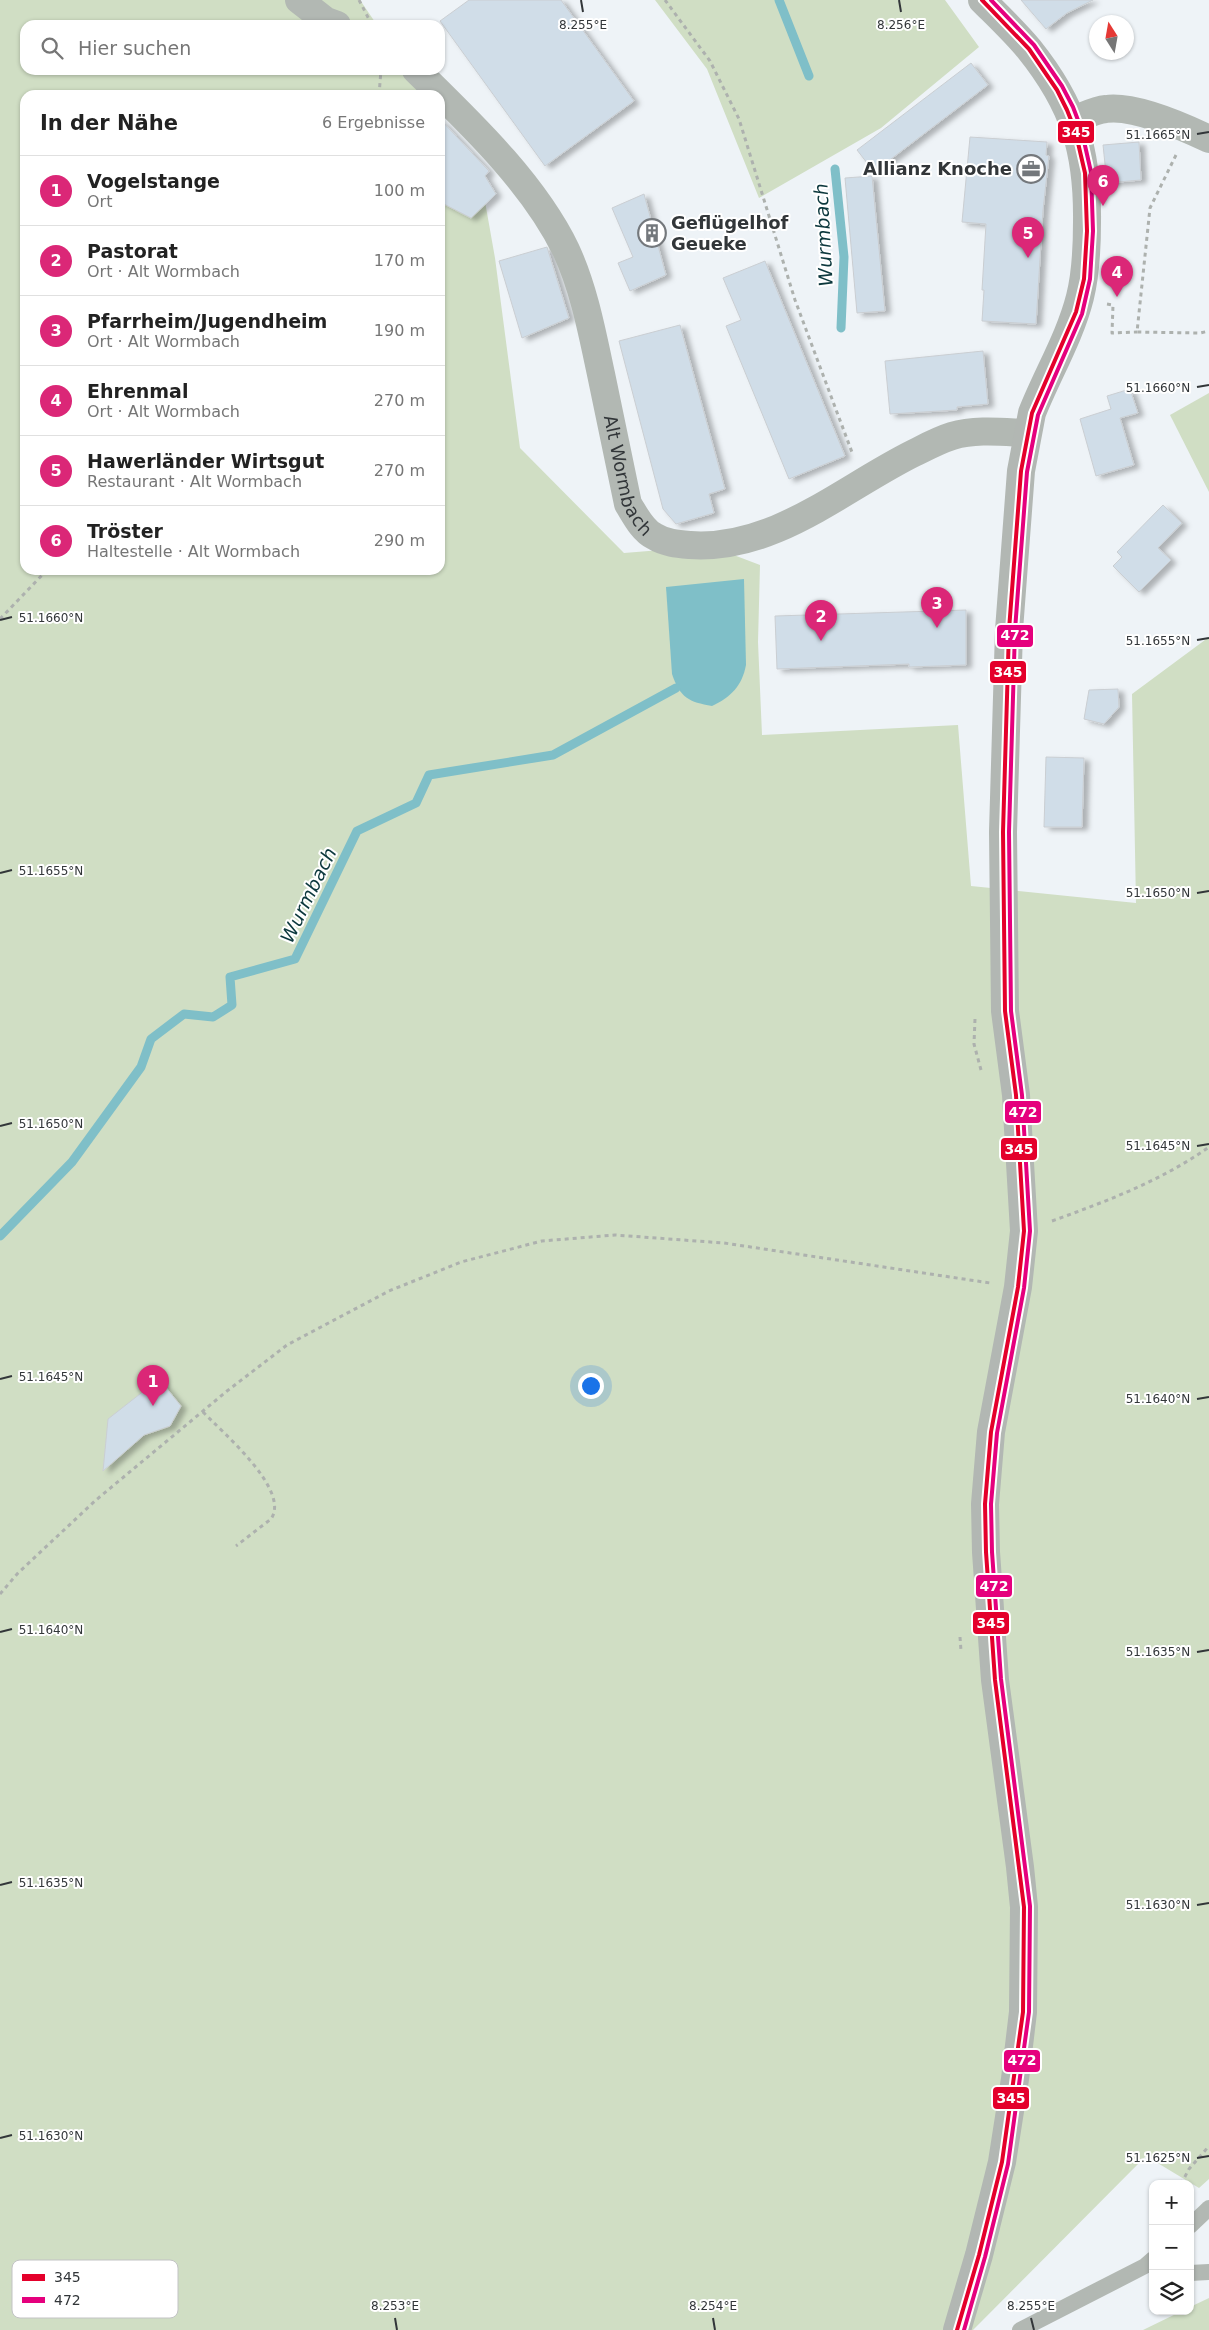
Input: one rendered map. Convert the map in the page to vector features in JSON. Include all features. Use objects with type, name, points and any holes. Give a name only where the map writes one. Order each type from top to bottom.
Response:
[{"type":"street","points":[[299,0],[325,20]]},
{"type":"street","points":[[957,2330],[979,2255],[1002,2162],[1023,2012],[1024,1907],[995,1680],[986,1552],[985,1504],[991,1432],[1018,1287],[1024,1231],[1016,1095],[1005,1011],[1004,777],[1008,630],[1021,471],[1027,433],[1032,413],[1080,299],[1085,267],[1087,206],[1086,171],[1081,144],[1073,120],[1056,88],[1029,48],[982,0]]},
{"type":"street","name":"Alt Wormbach","points":[[421,75],[436,90]]},
{"type":"street","name":"Alt Wormbach","points":[[445,99],[484,139],[528,191],[566,250],[580,284],[596,348],[628,504],[640,523],[653,536],[673,544],[710,546],[740,540],[770,531],[798,519],[891,464],[952,436],[980,431],[1027,433]]},
{"type":"street","points":[[1073,120],[1104,109],[1120,108],[1199,134]]},
{"type":"lane","points":[[1191,2225],[1209,2208]]},
{"type":"lane","points":[[1020,2330],[1149,2265]]},
{"type":"lane","points":[[1194,2273],[1209,2272]]},
{"type":"path","points":[[359,0],[369,20]]},
{"type":"path","points":[[665,0],[710,61],[739,119],[795,300],[863,482]]},
{"type":"path","points":[[379,90],[381,75]]},
{"type":"path","points":[[1137,332],[1150,208],[1199,134]]},
{"type":"path","points":[[1113,305],[1112,333],[1200,333],[1209,331]]},
{"type":"path","points":[[0,620],[42,575]]},
{"type":"path","points":[[1024,1231],[1142,1186],[1188,1162],[1209,1147]]},
{"type":"path","points":[[0,1594],[18,1572],[96,1500],[287,1345],[389,1290],[461,1262],[542,1240],[615,1235],[724,1242],[929,1275],[1018,1287]]},
{"type":"path","points":[[203,1412],[248,1458],[265,1480],[275,1501],[275,1514],[271,1519],[236,1546]]},
{"type":"path","points":[[1183,2180],[1189,2169],[1209,2146]]},
{"type":"green space","points":[[0,0],[360,0],[374,20],[20,20],[20,75],[408,75],[418,90],[20,90],[20,575],[445,575],[445,129],[481,179],[495,258],[520,448],[624,553],[710,546],[760,565],[758,642],[762,735],[958,725],[971,886],[1136,903],[1132,694],[1209,637],[1209,2179],[1199,2188],[1194,2185],[1194,2180],[1186,2180],[1146,2156],[973,2330],[0,2330]]},
{"type":"green space","points":[[655,0],[945,0],[979,47],[881,128],[759,198],[707,69]]},
{"type":"green space","points":[[1209,393],[1209,492],[1170,415]]},
{"type":"green space","points":[[1209,2298],[1209,2330],[1143,2330],[1174,2315],[1194,2315],[1194,2305]]},
{"type":"water","points":[[744,579],[746,665],[742,679],[730,695],[712,706],[697,703],[682,694],[672,674],[666,587]]},
{"type":"building","points":[[469,0],[561,0],[634,101],[545,166],[445,28],[445,20],[441,20]]},
{"type":"building","points":[[1021,0],[1093,0],[1067,13],[1046,29]]},
{"type":"building","points":[[971,63],[988,85],[874,172],[857,150]]},
{"type":"building","points":[[445,124],[489,171],[485,176],[496,194],[471,218],[445,205]]},
{"type":"building","points":[[970,137],[1047,142],[1046,155],[1049,156],[1043,210],[1036,324],[982,321],[986,224],[962,222]]},
{"type":"building","points":[[1139,142],[1141,180],[1107,183],[1103,145]]},
{"type":"building","points":[[872,176],[885,311],[857,313],[845,178]]},
{"type":"building","points":[[644,194],[666,275],[630,291],[618,263],[633,257],[612,208]]},
{"type":"building","points":[[547,247],[569,318],[522,338],[499,261]]},
{"type":"building","points":[[765,261],[845,456],[789,479],[726,326],[741,320],[723,278]]},
{"type":"building","points":[[680,325],[725,489],[709,494],[714,513],[676,524],[663,509],[619,341]]},
{"type":"building","points":[[983,351],[988,404],[957,407],[957,410],[890,414],[885,361]]},
{"type":"building","points":[[1130,389],[1138,413],[1120,418],[1134,465],[1096,476],[1080,419],[1111,409],[1107,396]]},
{"type":"building","points":[[1163,505],[1182,523],[1158,548],[1171,560],[1139,592],[1113,566],[1122,557],[1117,552]]},
{"type":"building","points":[[966,610],[966,665],[909,667],[909,664],[777,669],[775,616]]},
{"type":"building","points":[[1118,689],[1119,707],[1104,724],[1084,719],[1089,690]]},
{"type":"building","points":[[1046,757],[1084,758],[1082,827],[1044,827]]},
{"type":"building","points":[[159,1379],[181,1406],[170,1426],[144,1435],[103,1471],[108,1419]]},
{"type":"waterway","points":[[779,0],[809,76]]},
{"type":"waterway","name":"Wurmbach","points":[[835,169],[844,257],[841,328]]},
{"type":"waterway","name":"Wurmbach","points":[[0,1236],[72,1162],[141,1067],[151,1039],[184,1014],[213,1017],[232,1005],[230,977],[295,959],[357,831],[416,803],[429,775],[553,755],[676,688]]},
{"type":"transit line","name":"345","points":[[957,2330],[979,2255],[1002,2162],[1023,2012],[1024,1907],[995,1680],[986,1552],[985,1504],[991,1432],[1018,1287],[1024,1231],[1016,1095],[1005,1011],[1003,832],[1009,630],[1021,471],[1032,413],[1076,312],[1084,279],[1087,231],[1085,173],[1075,130],[1067,110],[1057,90],[1029,49],[982,0]]},
{"type":"transit line","name":"472","points":[[964,2330],[985,2257],[1008,2164],[1029,2012],[1030,1906],[1001,1679],[992,1552],[991,1504],[997,1433],[1024,1288],[1030,1231],[1022,1095],[1011,1011],[1009,832],[1015,630],[1027,472],[1038,415],[1082,314],[1090,279],[1093,231],[1091,172],[1081,128],[1073,107],[1062,86],[1034,45],[991,0]]},
{"type":"place","name":"Allianz Knoche","points":[[1031,169]]},
{"type":"place","name":"Tröster","points":[[1103,206]]},
{"type":"place","name":"Geflügelhof Geueke","points":[[652,233]]},
{"type":"place","name":"Hawerländer Wirtsgut","points":[[1028,258]]},
{"type":"place","name":"Ehrenmal","points":[[1117,297]]},
{"type":"place","name":"Pfarrheim/Jugendheim","points":[[937,628]]},
{"type":"place","name":"Pastorat","points":[[821,641]]},
{"type":"place","name":"Vogelstange","points":[[153,1406]]}]
